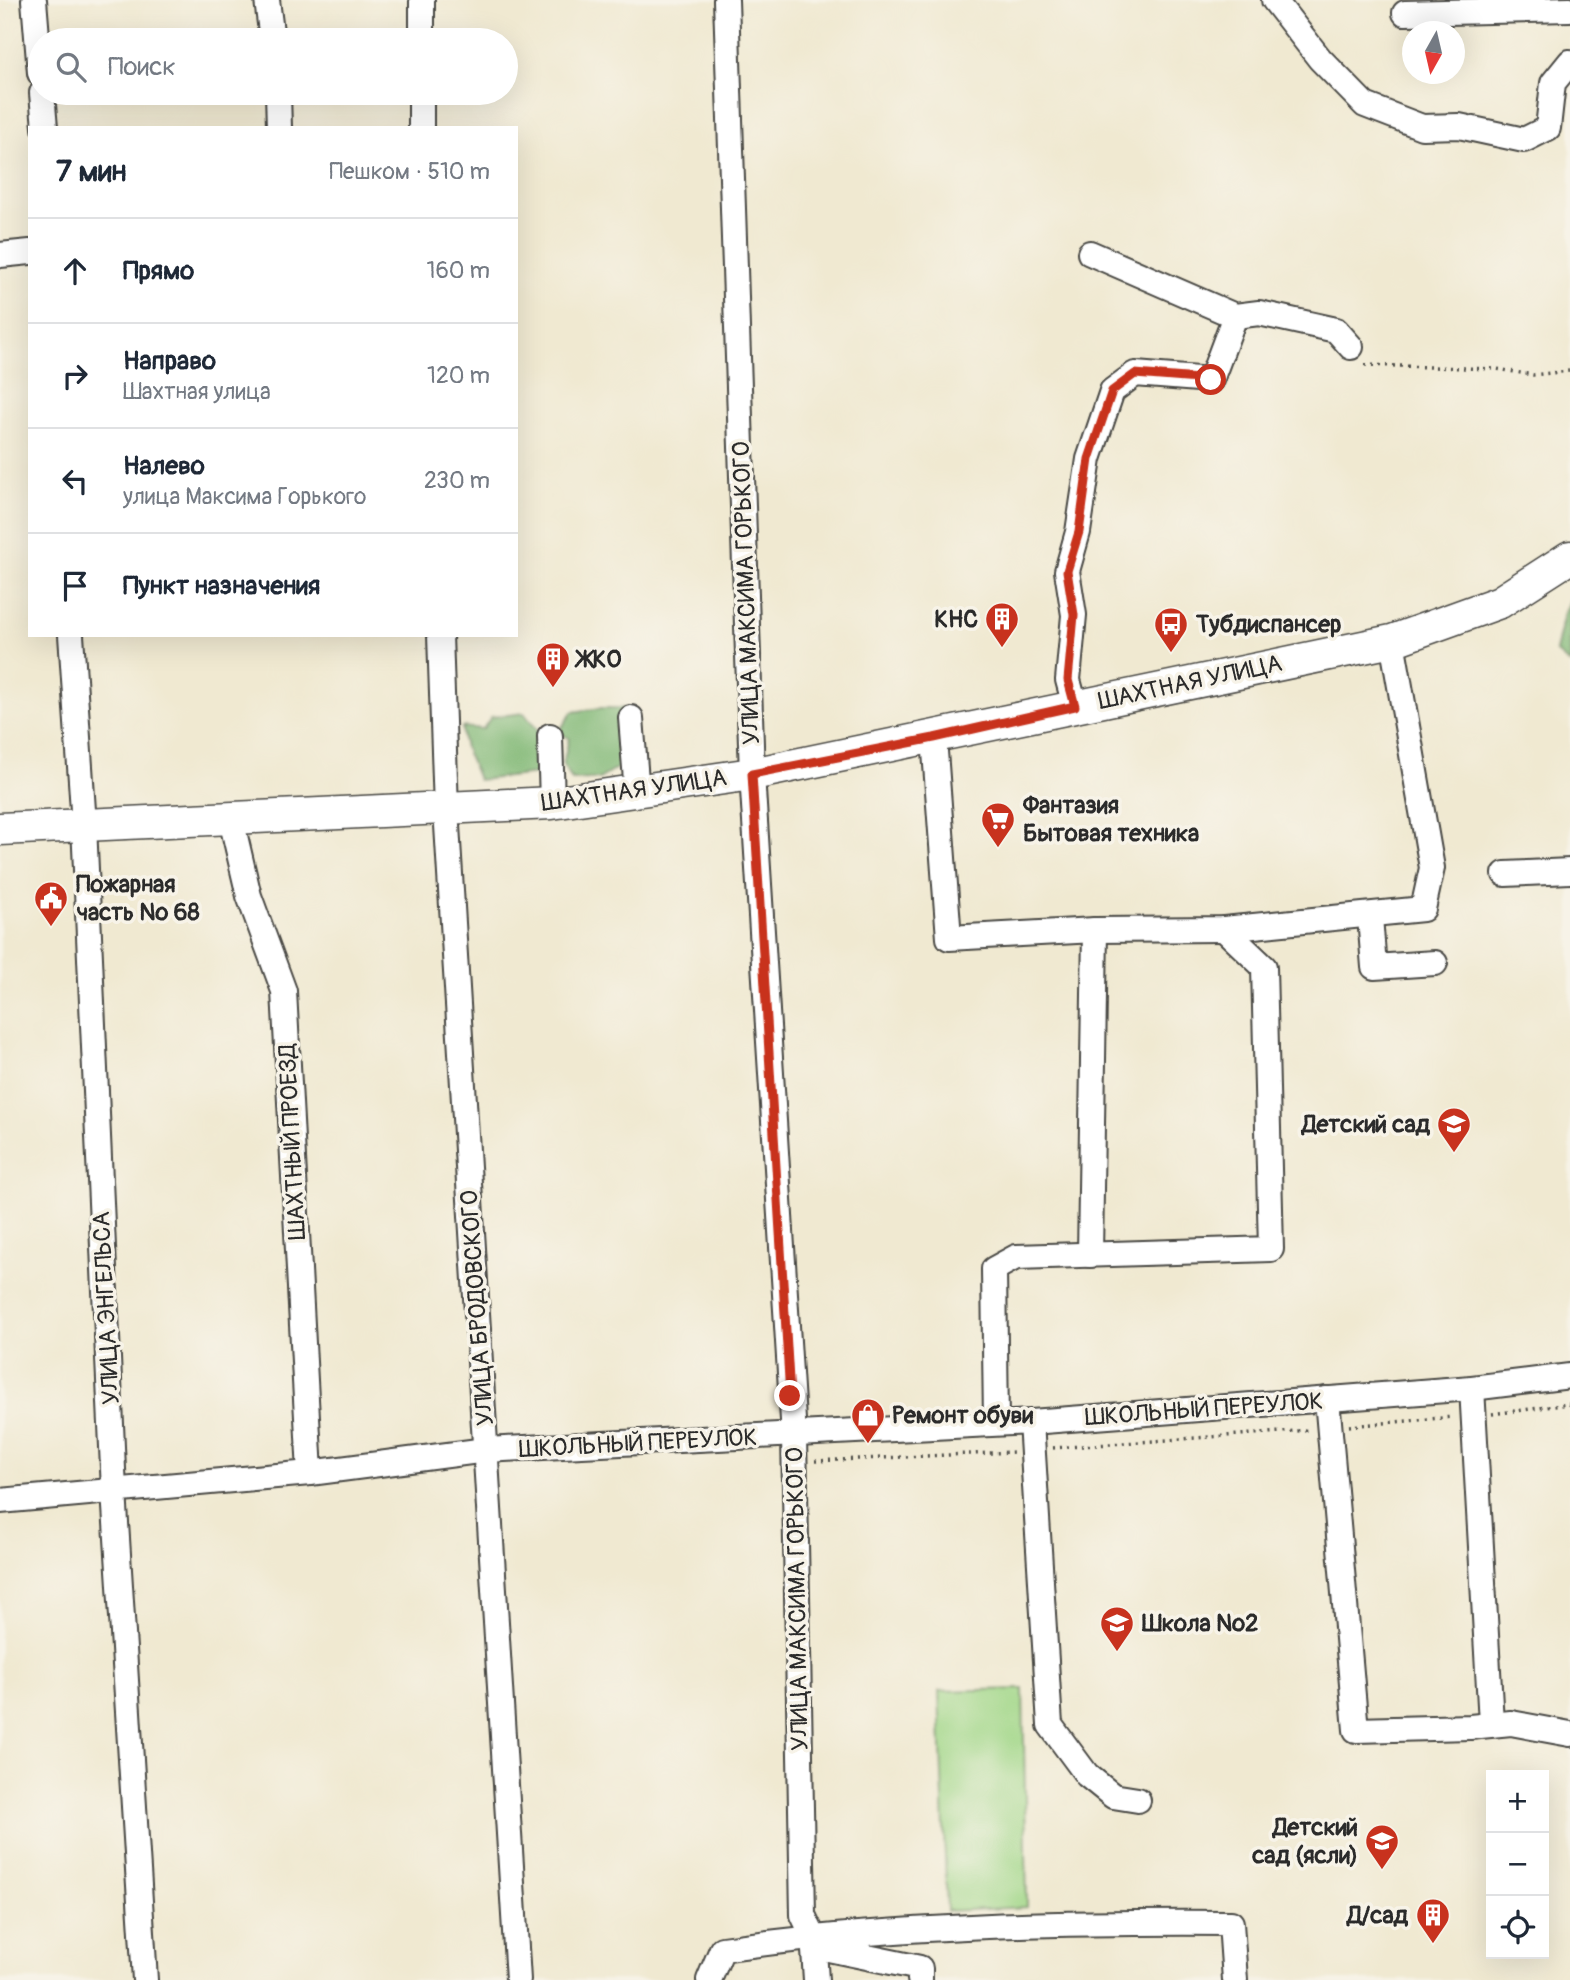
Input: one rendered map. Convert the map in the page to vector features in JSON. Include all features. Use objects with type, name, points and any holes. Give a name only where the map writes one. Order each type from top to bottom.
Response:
[{"type":"main road","name":"ШАХТНАЯ УЛИЦА","points":[[0,829],[552,803],[637,793],[752,774],[1392,641],[1500,602],[1570,558]]},
{"type":"street","points":[[34,0],[36,28]]},
{"type":"street","points":[[267,0],[270,28]]},
{"type":"street","points":[[422,0],[422,28]]},
{"type":"street","name":"УЛИЦА МАКСИМА ГОРЬКОГО","points":[[726,0],[752,774],[794,1436],[803,1915],[814,1941],[816,1980]]},
{"type":"street","points":[[1274,0],[1320,59],[1365,105],[1422,127],[1459,126],[1524,140],[1548,128],[1553,83],[1570,62]]},
{"type":"street","points":[[1405,13],[1570,9]]},
{"type":"street","points":[[43,105],[45,126]]},
{"type":"street","points":[[278,105],[279,126]]},
{"type":"street","points":[[421,105],[421,126]]},
{"type":"street","points":[[0,255],[28,252]]},
{"type":"street","points":[[1090,253],[1235,316],[1259,313],[1336,330],[1358,356]]},
{"type":"street","points":[[1075,706],[1068,680],[1074,615],[1067,571],[1079,532],[1089,459],[1112,391],[1135,374],[1211,380],[1235,316]]},
{"type":"street","name":"УЛИЦА ЭНГЕЛЬСА","points":[[71,637],[84,825],[114,1490],[145,1980]]},
{"type":"street","name":"УЛИЦА БРОДОВСКОГО","points":[[440,637],[446,809],[518,1980]]},
{"type":"street","points":[[934,738],[948,938],[1095,930],[1224,929],[1370,917],[1423,909],[1432,868],[1392,641]]},
{"type":"street","points":[[632,718],[637,793]]},
{"type":"street","points":[[550,736],[552,803]]},
{"type":"street","name":"ШАХТНЫЙ ПРОЕЗД","points":[[231,819],[249,896],[284,990],[310,1473]]},
{"type":"street","points":[[1505,874],[1570,871]]},
{"type":"street","points":[[1370,917],[1374,967],[1435,963]]},
{"type":"street","points":[[996,1422],[994,1269],[1016,1257],[1271,1249],[1264,967],[1224,929]]},
{"type":"street","points":[[1090,1255],[1095,930]]},
{"type":"street","name":"ШКОЛЬНЫЙ ПЕРЕУЛОК","points":[[0,1501],[310,1473],[485,1450],[1031,1422],[1472,1388],[1570,1376]]},
{"type":"street","points":[[1472,1388],[1491,1723]]},
{"type":"street","points":[[1327,1399],[1356,1730],[1470,1727],[1511,1723],[1570,1734]]},
{"type":"street","points":[[1031,1422],[1051,1726],[1087,1775],[1113,1796],[1138,1800]]},
{"type":"street","points":[[709,1980],[722,1949],[1019,1924],[1231,1923],[1235,1980]]},
{"type":"street","points":[[814,1941],[919,1968],[920,1980]]},
{"type":"path","points":[[1358,356],[1533,375],[1570,371]]},
{"type":"path","points":[[794,1461],[1033,1450],[1329,1428],[1570,1404]]},
{"type":"green space","points":[[1570,598],[1570,664],[1556,652]]},
{"type":"green space","points":[[625,708],[621,766],[599,779],[572,780],[563,764],[569,738],[558,733],[572,712]]},
{"type":"green space","points":[[524,713],[539,732],[537,774],[478,780],[465,749],[462,727],[483,729],[491,717]]},
{"type":"green space","points":[[1023,1689],[1027,1907],[947,1911],[939,1691]]},
{"type":"place","name":"КНС","points":[[1002,649]]},
{"type":"place","name":"Тубдиспансер","points":[[1171,654]]},
{"type":"place","name":"ЖКО","points":[[553,689]]},
{"type":"place","name":"Фантазия Бытовая техника","points":[[998,849]]},
{"type":"place","name":"Пожарная часть № 68","points":[[51,928]]},
{"type":"place","name":"Детский сад","points":[[1454,1154]]},
{"type":"place","name":"Ремонт обуви","points":[[868,1445]]},
{"type":"place","name":"Школа №2","points":[[1117,1653]]},
{"type":"place","name":"Детский сад (ясли)","points":[[1382,1871]]},
{"type":"place","name":"Д/сад","points":[[1433,1945]]},
{"type":"route","points":[[790,1396],[752,774],[934,738],[1075,706],[1068,680],[1074,615],[1067,571],[1079,532],[1089,459],[1112,391],[1135,374],[1211,380]]}]
